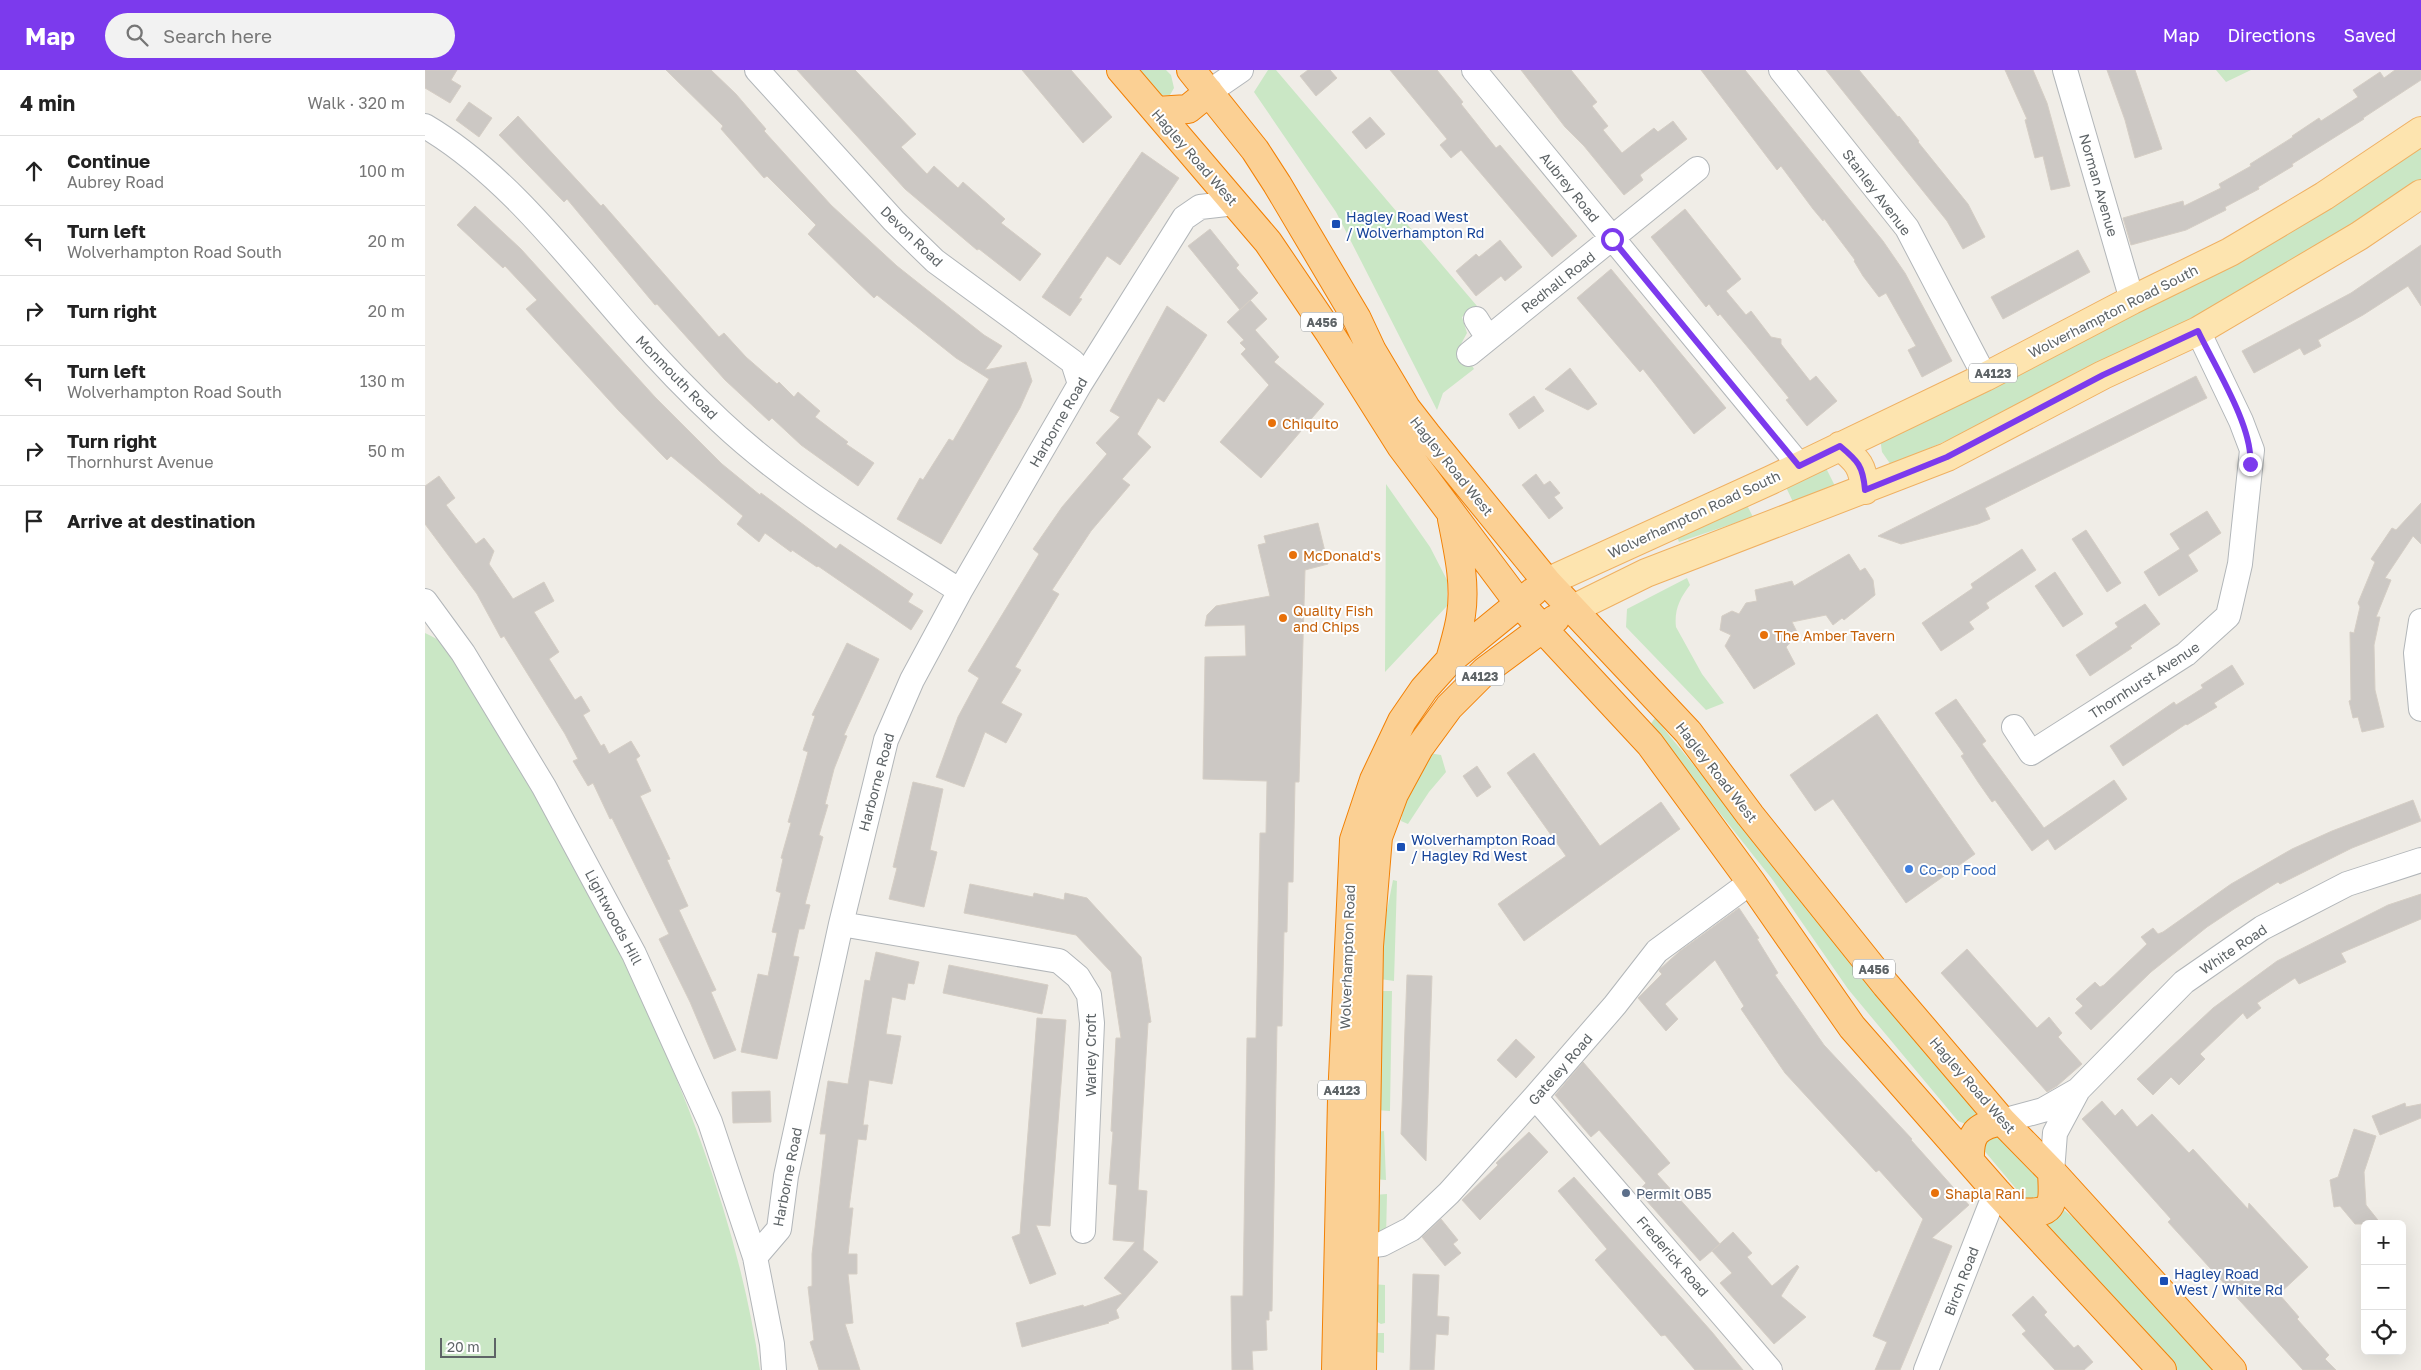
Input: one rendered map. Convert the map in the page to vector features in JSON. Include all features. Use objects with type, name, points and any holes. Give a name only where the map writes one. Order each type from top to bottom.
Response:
[{"type":"highway","name":"Hagley Road West","points":[[1121,70],[1165,111],[1235,203],[1268,242],[1329,332],[1401,446],[1518,602],[1540,628],[1574,661],[1650,744],[1751,882],[1853,1027],[1996,1191],[2162,1370]]},
{"type":"highway","points":[[1165,111],[1183,102],[1185,81],[1182,70]]},
{"type":"highway","name":"Hagley Road West","points":[[1191,70],[1255,150],[1277,184],[1357,319],[1406,408],[1571,610],[1688,732],[1750,814],[1886,985],[2002,1121],[2052,1172],[2232,1370]]},
{"type":"highway","points":[[1165,111],[1187,109],[1209,92]]},
{"type":"highway","points":[[1450,660],[1461,615],[1462,571],[1451,513]]},
{"type":"highway","name":"Wolverhampton Road","points":[[1362,1370],[1342,1099],[1353,840],[1374,780],[1402,721],[1423,689],[1450,660],[1518,602],[1547,582]]},
{"type":"highway","name":"Wolverhampton Road","points":[[1336,1370],[1352,1246],[1369,946],[1378,837],[1398,786],[1419,748],[1449,707],[1485,671],[1540,628],[1571,610]]},
{"type":"highway","points":[[1971,1161],[1970,1144],[1979,1129],[2002,1121]]},
{"type":"highway","points":[[2016,1212],[2037,1214],[2049,1208],[2053,1198],[2052,1172]]},
{"type":"main road","name":"Wolverhampton Road South","points":[[1547,582],[1771,480],[1985,377],[2133,300],[2231,252],[2324,196],[2421,131]]},
{"type":"main road","points":[[1571,610],[1646,574],[1947,457],[2103,375],[2198,331],[2359,236],[2421,194]]},
{"type":"main road","points":[[1840,446],[1857,460],[1864,473],[1865,490]]},
{"type":"main road","points":[[1771,480],[1766,493],[1771,510],[1783,520]]},
{"type":"street","name":"Devon Road","points":[[757,70],[901,228],[935,261],[1073,362],[1080,384]]},
{"type":"street","points":[[1209,92],[1241,70]]},
{"type":"street","name":"Aubrey Road","points":[[1475,70],[1799,466]]},
{"type":"street","name":"Stanley Avenue","points":[[1781,70],[1907,228],[1985,377]]},
{"type":"street","name":"Norman Avenue","points":[[2065,70],[2133,300]]},
{"type":"street","name":"Monmouth Road","points":[[425,126],[484,170],[554,237],[635,333],[721,422],[809,495],[961,591]]},
{"type":"street","name":"Redhall Road","points":[[1469,354],[1482,328],[1612,239],[1697,169]]},
{"type":"street","name":"Harborne Road","points":[[755,1257],[779,1229],[786,1176],[841,924],[886,740],[912,680],[1080,384],[1184,218],[1200,208],[1235,203]]},
{"type":"street","name":"Thornhurst Avenue","points":[[2014,727],[2031,753],[2186,654],[2228,616],[2240,564],[2251,450],[2241,420],[2198,331]]},
{"type":"street","name":"Lightwoods Hill","points":[[425,601],[463,653],[544,787],[634,954],[710,1122],[755,1257]]},
{"type":"street","points":[[2421,621],[2416,653],[2421,709]]},
{"type":"street","name":"White Road","points":[[2002,1121],[2043,1110],[2078,1090],[2184,982],[2262,928],[2347,884],[2421,860]]},
{"type":"street","name":"Gateley Road","points":[[1352,1246],[1382,1244],[1411,1229],[1449,1193],[1535,1098],[1615,1005],[1657,951],[1751,882]]},
{"type":"street","name":"Warley Croft","points":[[841,924],[1059,961],[1078,977],[1089,995],[1093,1031],[1083,1231]]},
{"type":"street","name":"White Road","points":[[2052,1172],[2055,1133],[2078,1090]]},
{"type":"street","name":"Frederick Road","points":[[1535,1098],[1770,1370]]},
{"type":"street","name":"Birch Road","points":[[1926,1370],[1996,1191]]},
{"type":"street","points":[[755,1257],[772,1344],[774,1370]]},
{"type":"green space","points":[[1133,70],[1166,70],[1171,75],[1174,88],[1170,95],[1156,96]]},
{"type":"green space","points":[[1268,70],[1276,70],[1477,306],[1462,317],[1467,333],[1460,346],[1474,369],[1443,393],[1437,410],[1336,212],[1254,92]]},
{"type":"green space","points":[[2216,70],[2251,70],[2226,82]]},
{"type":"green space","points":[[2421,140],[2421,181],[2397,199],[2223,302],[1980,426],[1891,465],[1882,452],[1880,438]]},
{"type":"green space","points":[[1825,466],[1835,486],[1793,502],[1785,485]]},
{"type":"green space","points":[[1386,484],[1430,547],[1447,580],[1447,606],[1385,672]]},
{"type":"green space","points":[[1745,501],[1753,517],[1679,542],[1676,534]]},
{"type":"green space","points":[[1687,578],[1690,585],[1679,604],[1676,615],[1676,627],[1702,674],[1724,703],[1706,710],[1626,627],[1627,609]]},
{"type":"green space","points":[[425,633],[449,648],[504,738],[566,849],[638,992],[671,1065],[700,1139],[725,1214],[745,1291],[760,1370],[425,1370]]},
{"type":"green space","points":[[1655,718],[1978,1111],[1968,1125],[1958,1121],[1848,989],[1772,879],[1650,725]]},
{"type":"green space","points":[[1429,753],[1441,755],[1446,772],[1429,792],[1408,824],[1401,821],[1405,799]]},
{"type":"green space","points":[[1393,880],[1397,881],[1394,981],[1380,979],[1381,941]]},
{"type":"green space","points":[[1381,991],[1392,991],[1390,1111],[1376,1110]]},
{"type":"green space","points":[[1384,1131],[1386,1180],[1374,1179],[1376,1132]]},
{"type":"green space","points":[[1989,1134],[2002,1137],[2046,1185],[2041,1201],[2028,1203],[1982,1148]]},
{"type":"green space","points":[[1387,1194],[1386,1238],[1374,1238],[1374,1195]]},
{"type":"green space","points":[[2060,1207],[2083,1225],[2218,1370],[2177,1370],[2045,1223]]},
{"type":"green space","points":[[1372,1284],[1385,1285],[1385,1323],[1381,1324],[1371,1318]]},
{"type":"green space","points":[[1372,1333],[1384,1333],[1384,1353],[1371,1351]]},
{"type":"building","points":[[425,70],[457,70],[451,80],[461,86],[450,103],[425,88]]},
{"type":"building","points":[[666,70],[711,70],[736,94],[766,129],[764,131],[831,205],[897,266],[984,335],[1002,346],[985,370],[1026,362],[1032,381],[1020,408],[941,544],[897,519],[920,478],[923,480],[949,439],[953,441],[989,379],[956,358],[877,295],[874,298],[853,278],[808,234],[816,225],[767,176],[764,178],[721,129],[723,126]]},
{"type":"building","points":[[797,70],[855,70],[916,134],[901,147],[927,174],[934,166],[958,188],[963,182],[1005,219],[1001,223],[1041,254],[1020,281],[979,249],[977,250],[905,189]]},
{"type":"building","points":[[1022,70],[1071,70],[1112,117],[1083,143]]},
{"type":"building","points":[[1308,70],[1330,70],[1337,78],[1316,96],[1300,76]]},
{"type":"building","points":[[1390,70],[1437,70],[1496,148],[1500,145],[1577,236],[1552,257],[1461,150],[1451,158],[1440,145],[1447,139]]},
{"type":"building","points":[[1521,70],[1571,70],[1597,102],[1592,106],[1608,126],[1603,130],[1622,153],[1654,128],[1658,132],[1673,121],[1687,139],[1640,175],[1643,180],[1624,195],[1584,146],[1565,127]]},
{"type":"building","points":[[1701,70],[1745,70],[1883,241],[1905,273],[1952,361],[1922,377],[1908,350],[1916,346],[1886,293],[1879,297],[1863,276],[1855,260],[1824,219],[1823,221],[1813,209],[1781,166],[1777,170]]},
{"type":"building","points":[[1826,70],[1859,70],[1899,116],[1968,204],[1985,237],[1963,249],[1947,221]]},
{"type":"building","points":[[2005,70],[2033,70],[2047,103],[2070,186],[2051,190],[2043,156],[2035,158],[2025,120],[2027,119]]},
{"type":"building","points":[[2107,70],[2135,70],[2162,149],[2135,158],[2125,120]]},
{"type":"building","points":[[2395,70],[2421,70],[2421,80],[2364,119],[2292,164],[2293,166],[2258,187],[2259,189],[2225,207],[2226,210],[2186,230],[2131,245],[2123,218],[2183,201],[2184,206],[2221,188],[2219,184],[2251,166],[2250,164],[2319,118],[2321,121],[2358,97],[2353,90],[2380,72],[2384,78]]},
{"type":"building","points":[[469,102],[492,118],[479,137],[456,120]]},
{"type":"building","points":[[518,116],[601,206],[603,204],[719,337],[724,333],[746,357],[777,384],[779,382],[794,397],[798,392],[820,411],[815,417],[848,442],[846,444],[874,463],[858,486],[801,445],[772,418],[769,421],[725,380],[657,304],[655,305],[567,199],[564,202],[499,135]]},
{"type":"building","points":[[1370,117],[1385,134],[1366,149],[1352,132]]},
{"type":"building","points":[[1142,152],[1179,178],[1120,265],[1107,256],[1079,298],[1082,299],[1070,316],[1042,297]]},
{"type":"building","points":[[475,206],[521,249],[655,397],[722,464],[760,495],[761,493],[836,549],[840,544],[913,594],[908,602],[923,611],[911,630],[818,566],[792,550],[791,552],[765,533],[759,542],[737,524],[743,516],[671,456],[667,460],[619,411],[526,309],[537,300],[505,266],[503,268],[457,225]]},
{"type":"building","points":[[1685,209],[1741,279],[1726,291],[1746,315],[1751,311],[1771,337],[1781,339],[1781,344],[1810,381],[1816,376],[1837,401],[1807,426],[1786,400],[1789,398],[1750,350],[1720,314],[1718,316],[1709,304],[1706,307],[1651,237]]},
{"type":"building","points":[[1210,229],[1239,265],[1236,268],[1258,293],[1240,310],[1188,246]]},
{"type":"building","points":[[1500,240],[1522,267],[1505,281],[1501,276],[1476,296],[1456,271],[1476,254],[1479,257]]},
{"type":"building","points":[[2421,245],[2421,306],[2408,286],[2363,315],[2318,340],[2321,346],[2304,355],[2300,348],[2254,373],[2242,351],[2351,293]]},
{"type":"building","points":[[2078,250],[2090,272],[2003,319],[1991,297]]},
{"type":"building","points":[[1611,269],[1726,408],[1694,434],[1643,369],[1640,372],[1577,298]]},
{"type":"building","name":"Chiquito","points":[[1250,300],[1267,319],[1255,330],[1279,357],[1274,362],[1324,404],[1261,478],[1220,442],[1269,385],[1241,354],[1246,349],[1240,343],[1244,340],[1227,322]]},
{"type":"building","points":[[1167,306],[1207,335],[1164,402],[1158,398],[1137,434],[1151,447],[1122,479],[1130,485],[1091,531],[1052,590],[1059,594],[1015,667],[1021,670],[1001,703],[1022,714],[1006,743],[985,732],[964,787],[936,777],[958,717],[979,678],[968,671],[1039,554],[1033,549],[1062,507],[1107,454],[1096,443],[1120,417],[1110,411]]},
{"type":"building","points":[[1570,368],[1597,404],[1588,410],[1545,389]]},
{"type":"building","points":[[2196,376],[2207,398],[1985,508],[1990,519],[1978,524],[1901,544],[1878,536]]},
{"type":"building","points":[[1534,396],[1544,411],[1519,429],[1509,414]]},
{"type":"building","points":[[1536,474],[1544,485],[1550,481],[1560,493],[1554,497],[1563,508],[1549,519],[1522,485]]},
{"type":"building","points":[[439,476],[455,498],[446,505],[476,544],[484,538],[494,551],[489,564],[513,599],[544,582],[554,601],[534,612],[559,652],[549,659],[575,700],[581,696],[590,711],[583,715],[601,746],[604,744],[609,754],[631,741],[640,756],[636,759],[651,791],[640,796],[670,859],[667,860],[688,906],[679,910],[716,990],[711,992],[736,1050],[714,1059],[690,1002],[659,939],[669,934],[612,818],[610,819],[593,783],[588,786],[573,761],[578,759],[565,734],[504,636],[501,638],[477,594],[425,524],[425,486]]},
{"type":"building","points":[[2421,503],[2421,544],[2413,536],[2385,578],[2391,580],[2376,617],[2380,617],[2374,645],[2375,690],[2384,727],[2362,732],[2358,717],[2353,718],[2349,701],[2351,700],[2350,632],[2354,633],[2360,607],[2358,603],[2375,562],[2371,559],[2392,528],[2396,530]]},
{"type":"building","points":[[2207,511],[2221,533],[2188,555],[2198,571],[2159,596],[2144,572],[2180,549],[2170,534]]},
{"type":"building","points":[[1318,523],[1328,564],[1305,570],[1299,782],[1295,782],[1293,882],[1288,882],[1287,932],[1284,932],[1282,1026],[1277,1026],[1272,1311],[1269,1311],[1269,1320],[1266,1320],[1267,1350],[1252,1351],[1253,1370],[1232,1370],[1231,1296],[1243,1296],[1247,1038],[1256,1038],[1260,833],[1266,833],[1267,781],[1203,779],[1205,657],[1246,656],[1245,625],[1205,626],[1207,615],[1216,606],[1270,596],[1258,545],[1266,543],[1264,536]]},
{"type":"building","points":[[2086,530],[2121,583],[2107,592],[2072,539]]},
{"type":"building","points":[[2022,549],[2036,570],[1986,603],[1989,608],[1969,622],[1974,629],[1941,651],[1922,623],[1973,588],[1971,584]]},
{"type":"building","name":"The Amber Tavern","points":[[1849,554],[1860,571],[1865,568],[1873,580],[1875,595],[1844,620],[1842,618],[1833,625],[1826,615],[1792,622],[1798,634],[1786,647],[1795,664],[1754,689],[1725,646],[1731,635],[1720,630],[1722,616],[1732,611],[1739,614],[1746,603],[1757,601],[1755,590],[1792,581],[1794,586]]},
{"type":"building","points":[[2055,572],[2083,614],[2063,627],[2035,586]]},
{"type":"building","points":[[2145,604],[2160,624],[2130,646],[2132,648],[2090,676],[2076,655],[2118,627],[2115,623]]},
{"type":"building","points":[[847,643],[879,659],[844,735],[847,736],[834,769],[825,804],[828,805],[819,835],[823,837],[805,904],[810,905],[804,929],[799,929],[793,956],[799,957],[777,1059],[741,1052],[758,974],[768,976],[777,933],[772,932],[781,893],[776,891],[783,859],[781,858],[791,823],[788,822],[808,752],[803,750],[815,716],[812,715]]},
{"type":"building","points":[[2232,665],[2244,684],[2214,703],[2217,707],[2186,724],[2123,766],[2110,746],[2174,702],[2176,705],[2203,688],[2201,685]]},
{"type":"building","points":[[1956,699],[1986,741],[1982,744],[2044,828],[2114,780],[2127,799],[2055,850],[2048,839],[2032,851],[1995,800],[1992,802],[1961,756],[1964,754],[1935,713]]},
{"type":"building","points":[[1877,714],[1975,854],[1906,903],[1833,799],[1815,811],[1790,775]]},
{"type":"building","points":[[1534,753],[1600,846],[1661,802],[1680,829],[1524,941],[1498,904],[1566,856],[1507,773]]},
{"type":"building","points":[[1477,766],[1491,787],[1477,797],[1463,776]]},
{"type":"building","points":[[913,782],[943,789],[930,850],[937,852],[924,907],[889,899],[897,868],[893,867]]},
{"type":"building","points":[[2413,800],[2421,821],[2352,848],[2280,884],[2278,882],[2234,909],[2207,927],[2151,972],[2091,1030],[2075,1013],[2083,1006],[2076,999],[2095,982],[2100,987],[2104,985],[2147,944],[2141,937],[2153,928],[2158,934],[2163,932],[2231,884],[2292,849],[2332,831]]},
{"type":"building","points":[[970,884],[1033,897],[1034,893],[1064,900],[1065,893],[1087,898],[1141,957],[1151,1022],[1148,1023],[1138,1190],[1147,1191],[1143,1250],[1158,1262],[1116,1310],[1119,1318],[1109,1323],[1022,1347],[1016,1323],[1083,1305],[1084,1307],[1122,1294],[1104,1278],[1135,1242],[1113,1240],[1117,1185],[1109,1184],[1113,1132],[1111,1131],[1116,1038],[1121,1038],[1111,972],[1076,935],[964,913]]},
{"type":"building","points":[[2421,894],[2421,919],[2341,953],[2346,962],[2299,984],[2295,978],[2257,1003],[2261,1008],[2247,1019],[2243,1013],[2200,1054],[2205,1059],[2179,1085],[2171,1077],[2153,1095],[2137,1079],[2213,1008],[2277,961],[2388,905]]},
{"type":"building","points":[[1739,908],[1759,938],[1757,939],[1778,973],[1775,975],[1824,1045],[1912,1139],[1969,1205],[1932,1238],[1952,1246],[1900,1370],[1875,1370],[1887,1342],[1873,1336],[1923,1219],[1879,1170],[1876,1172],[1785,1073],[1741,1009],[1744,1006],[1715,960],[1665,1004],[1678,1019],[1666,1031],[1638,998],[1662,974],[1659,971],[1660,969],[1680,951]]},
{"type":"building","points":[[1967,949],[2037,1028],[2049,1017],[2062,1033],[2058,1037],[2082,1064],[2057,1086],[2047,1092],[1941,973]]},
{"type":"building","points":[[876,952],[919,962],[914,984],[908,983],[905,1000],[892,997],[886,1034],[901,1036],[892,1084],[869,1080],[863,1125],[868,1125],[866,1140],[858,1139],[849,1208],[853,1208],[848,1254],[857,1254],[857,1274],[848,1274],[853,1323],[845,1324],[860,1370],[819,1370],[810,1342],[814,1340],[808,1287],[812,1286],[812,1254],[826,1134],[820,1134],[828,1081],[848,1084],[865,980],[870,981]]},
{"type":"building","points":[[949,965],[1048,985],[1042,1014],[943,993]]},
{"type":"building","points":[[1407,975],[1432,976],[1426,1161],[1401,1134]]},
{"type":"building","points":[[1037,1018],[1066,1020],[1050,1226],[1036,1225],[1056,1274],[1030,1284],[1012,1237],[1020,1234]]},
{"type":"building","points":[[1516,1039],[1535,1057],[1516,1078],[1497,1060]]},
{"type":"building","points":[[1583,1062],[1670,1163],[1657,1174],[1720,1244],[1700,1261],[1638,1191],[1646,1183],[1599,1130],[1591,1137],[1555,1095]]},
{"type":"building","points":[[770,1091],[771,1122],[733,1123],[732,1092]]},
{"type":"building","points":[[2102,1101],[2115,1116],[2122,1109],[2137,1127],[2152,1114],[2189,1153],[2193,1149],[2248,1209],[2249,1203],[2308,1267],[2279,1294],[2299,1317],[2297,1319],[2329,1355],[2325,1359],[2336,1370],[2303,1370],[2168,1222],[2171,1219],[2082,1119]]},
{"type":"building","points":[[2405,1103],[2406,1107],[2421,1104],[2421,1118],[2380,1135],[2372,1116]]},
{"type":"building","points":[[2354,1129],[2376,1136],[2364,1172],[2366,1205],[2378,1220],[2361,1220],[2361,1224],[2355,1224],[2340,1206],[2334,1207],[2330,1180],[2338,1177]]},
{"type":"building","points":[[1529,1132],[1548,1152],[1480,1220],[1462,1200],[1498,1165],[1496,1163]]},
{"type":"building","points":[[1574,1177],[1712,1332],[1743,1370],[1695,1370],[1665,1335],[1661,1336],[1595,1260],[1607,1249],[1558,1191]]},
{"type":"building","points":[[1441,1219],[1458,1240],[1453,1244],[1461,1253],[1445,1266],[1422,1237]]},
{"type":"building","points":[[1733,1232],[1752,1253],[1747,1257],[1772,1286],[1797,1265],[1799,1267],[1781,1296],[1806,1317],[1774,1344],[1720,1283],[1732,1273],[1712,1251]]},
{"type":"building","points":[[1413,1274],[1439,1275],[1437,1316],[1449,1317],[1448,1335],[1436,1334],[1434,1370],[1410,1370]]},
{"type":"building","points":[[2033,1296],[2047,1312],[2044,1315],[2074,1348],[2078,1345],[2093,1362],[2084,1370],[2055,1370],[2022,1334],[2026,1331],[2012,1315]]},
{"type":"place","name":"Hagley Road West / Wolverhampton Rd","points":[[1336,224]]},
{"type":"place","name":"Chiquito","points":[[1272,423]]},
{"type":"place","name":"McDonald's","points":[[1293,555]]},
{"type":"place","name":"Quality Fish and Chips","points":[[1283,618]]},
{"type":"place","name":"The Amber Tavern","points":[[1764,635]]},
{"type":"place","name":"Wolverhampton Road / Hagley Rd West","points":[[1401,847]]},
{"type":"place","name":"Co-op Food","points":[[1909,869]]},
{"type":"place","name":"Permit OB5","points":[[1626,1193]]},
{"type":"place","name":"Shapla Rani","points":[[1935,1193]]},
{"type":"place","name":"Hagley Road West / White Rd","points":[[2164,1281]]},
{"type":"route","points":[[1612,239],[1799,466],[1840,446],[1857,460],[1864,473],[1865,490],[1947,457],[2103,375],[2198,331],[2241,420],[2251,450],[2250,464]]}]
